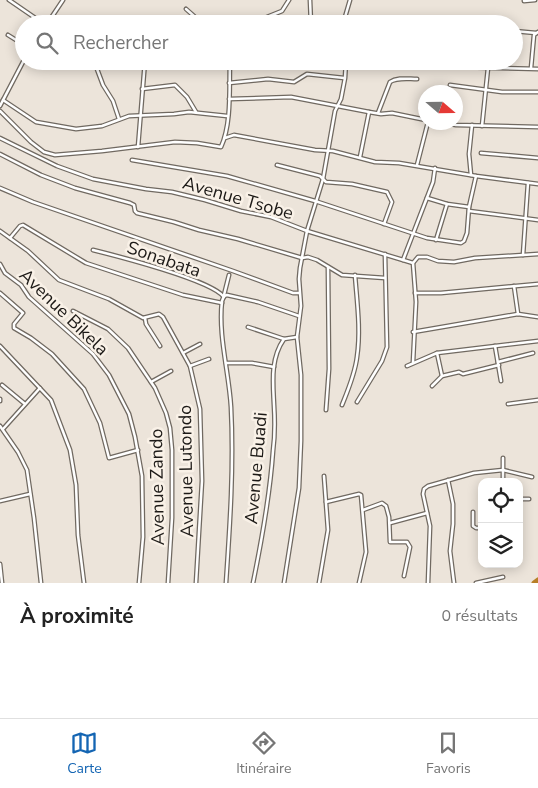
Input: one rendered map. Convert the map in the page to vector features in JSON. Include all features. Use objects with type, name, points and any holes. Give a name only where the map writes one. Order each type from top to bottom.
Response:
[{"type":"street","points":[[9,0],[32,15]]},
{"type":"street","points":[[53,15],[63,0]]},
{"type":"street","points":[[272,15],[282,11],[289,0]]},
{"type":"street","points":[[310,0],[311,15]]},
{"type":"street","points":[[346,15],[350,0]]},
{"type":"street","points":[[524,1],[534,0]]},
{"type":"street","points":[[186,8],[193,15]]},
{"type":"street","points":[[523,31],[537,32],[531,68]]},
{"type":"street","points":[[8,35],[15,39]]},
{"type":"street","points":[[523,68],[538,69]]},
{"type":"street","points":[[0,106],[19,70]]},
{"type":"street","points":[[97,70],[103,85],[113,101],[119,119]]},
{"type":"street","points":[[138,147],[144,70]]},
{"type":"street","points":[[0,111],[26,138],[48,154],[55,155],[176,142],[221,147],[226,131],[230,70]]},
{"type":"street","points":[[284,583],[299,488],[302,441],[302,375],[297,337],[301,306],[299,279],[308,231],[323,179],[327,152],[341,99],[345,70]]},
{"type":"street","points":[[482,126],[490,70]]},
{"type":"street","points":[[229,83],[268,80],[294,82],[303,75],[310,74],[345,78]]},
{"type":"street","points":[[378,113],[390,82],[402,79],[417,79]]},
{"type":"street","points":[[142,89],[175,85],[187,97],[196,112]]},
{"type":"street","points":[[463,87],[502,92],[538,92]]},
{"type":"street","points":[[229,99],[291,96],[369,112],[392,113],[418,119]]},
{"type":"street","points":[[3,100],[32,120],[55,126],[79,129],[102,126],[119,119],[140,115],[196,112],[227,116]]},
{"type":"street","points":[[360,157],[369,112]]},
{"type":"street","points":[[463,125],[538,127]]},
{"type":"street","points":[[471,175],[469,154],[472,126]]},
{"type":"street","points":[[417,165],[425,130]]},
{"type":"street","points":[[226,131],[232,135],[327,152],[334,151],[375,162],[417,165],[476,176],[537,184],[538,180]]},
{"type":"street","points":[[224,139],[232,135]]},
{"type":"street","name":"Avenue Tsobe","points":[[0,138],[54,164],[102,181],[184,194],[241,211],[271,217],[308,231],[413,263]]},
{"type":"street","points":[[481,153],[538,158]]},
{"type":"street","points":[[0,154],[41,175],[75,188],[133,204],[137,213],[302,258],[308,257],[323,263],[342,275],[385,278]]},
{"type":"street","points":[[132,160],[227,176],[316,201],[436,240],[460,242],[464,241],[467,233],[469,209],[476,176]]},
{"type":"street","points":[[277,165],[320,176],[326,182],[352,184],[387,192],[392,202],[384,224]]},
{"type":"street","points":[[403,260],[433,182],[435,168]]},
{"type":"street","points":[[523,255],[528,183]]},
{"type":"street","points":[[0,188],[33,202],[293,293],[299,293]]},
{"type":"street","points":[[427,198],[469,209],[525,220],[538,220]]},
{"type":"street","points":[[436,240],[448,204]]},
{"type":"street","points":[[10,238],[23,225],[86,263],[183,295],[223,299],[227,295],[258,302],[300,316]]},
{"type":"street","name":"Avenue Lutondo","points":[[0,231],[28,251],[59,280],[109,299],[140,318],[155,314],[162,317],[183,353],[190,366],[200,410],[202,481],[196,583]]},
{"type":"street","name":"Sonabata","points":[[93,250],[171,273],[220,294],[223,299]]},
{"type":"street","points":[[357,402],[382,361],[387,347],[386,254]]},
{"type":"street","points":[[413,362],[415,293],[413,263],[418,257],[423,256],[438,261],[454,262],[475,258],[538,254]]},
{"type":"street","name":"Avenue Bikela","points":[[0,264],[5,273],[18,282],[29,297],[93,354],[107,371],[129,414],[142,476],[143,537],[139,583]]},
{"type":"street","points":[[326,410],[329,369],[328,267]]},
{"type":"street","points":[[226,583],[233,453],[223,299],[228,275]]},
{"type":"street","points":[[342,405],[350,386],[357,358],[358,334],[355,275]]},
{"type":"street","points":[[415,293],[441,293],[538,284]]},
{"type":"street","points":[[514,286],[518,314]]},
{"type":"street","points":[[0,293],[23,313],[14,324],[14,328],[52,354],[84,389],[100,424],[109,458],[138,450]]},
{"type":"street","name":"Avenue Zando","points":[[73,311],[108,329],[128,348],[151,382],[164,407],[170,428],[172,518],[168,583]]},
{"type":"street","points":[[413,332],[518,314],[538,317]]},
{"type":"street","points":[[145,318],[146,324],[160,346]]},
{"type":"street","points":[[248,327],[284,339],[297,337]]},
{"type":"street","name":"Avenue Buadi","points":[[253,583],[263,530],[273,453],[275,428],[272,375],[280,346],[284,339]]},
{"type":"street","points":[[407,366],[437,353],[538,342]]},
{"type":"street","points":[[183,353],[200,344]]},
{"type":"street","points":[[0,346],[53,403],[70,450],[78,501],[78,535],[84,583]]},
{"type":"street","points":[[495,346],[501,381]]},
{"type":"street","points":[[437,353],[442,376]]},
{"type":"street","points":[[432,386],[442,376],[459,372],[463,374],[533,353]]},
{"type":"street","points":[[190,366],[208,358]]},
{"type":"street","points":[[226,363],[252,363],[274,366]]},
{"type":"street","points":[[151,382],[171,371]]},
{"type":"street","points":[[2,385],[25,404]]},
{"type":"street","points":[[3,429],[40,388]]},
{"type":"street","points":[[508,404],[538,400]]},
{"type":"street","points":[[0,426],[24,462],[27,470],[41,583]]},
{"type":"street","points":[[503,458],[503,478]]},
{"type":"street","points":[[428,583],[430,532],[423,494],[424,489],[428,486],[474,473],[503,470],[532,477]]},
{"type":"street","points":[[319,583],[328,530],[324,476]]},
{"type":"street","points":[[448,480],[453,504],[450,551],[454,583]]},
{"type":"street","points":[[0,501],[30,494]]},
{"type":"street","points":[[326,502],[358,494],[361,495],[366,552],[359,583]]},
{"type":"street","points":[[523,499],[529,499]]},
{"type":"street","points":[[363,510],[383,504],[386,506],[390,523],[390,542],[407,542],[410,547],[404,576]]},
{"type":"street","points":[[474,512],[473,526],[478,528]]},
{"type":"street","points":[[390,523],[427,513]]},
{"type":"street","points":[[0,564],[2,583]]},
{"type":"street","points":[[476,583],[504,577]]},
{"type":"waterway","points":[[534,583],[538,580]]}]
